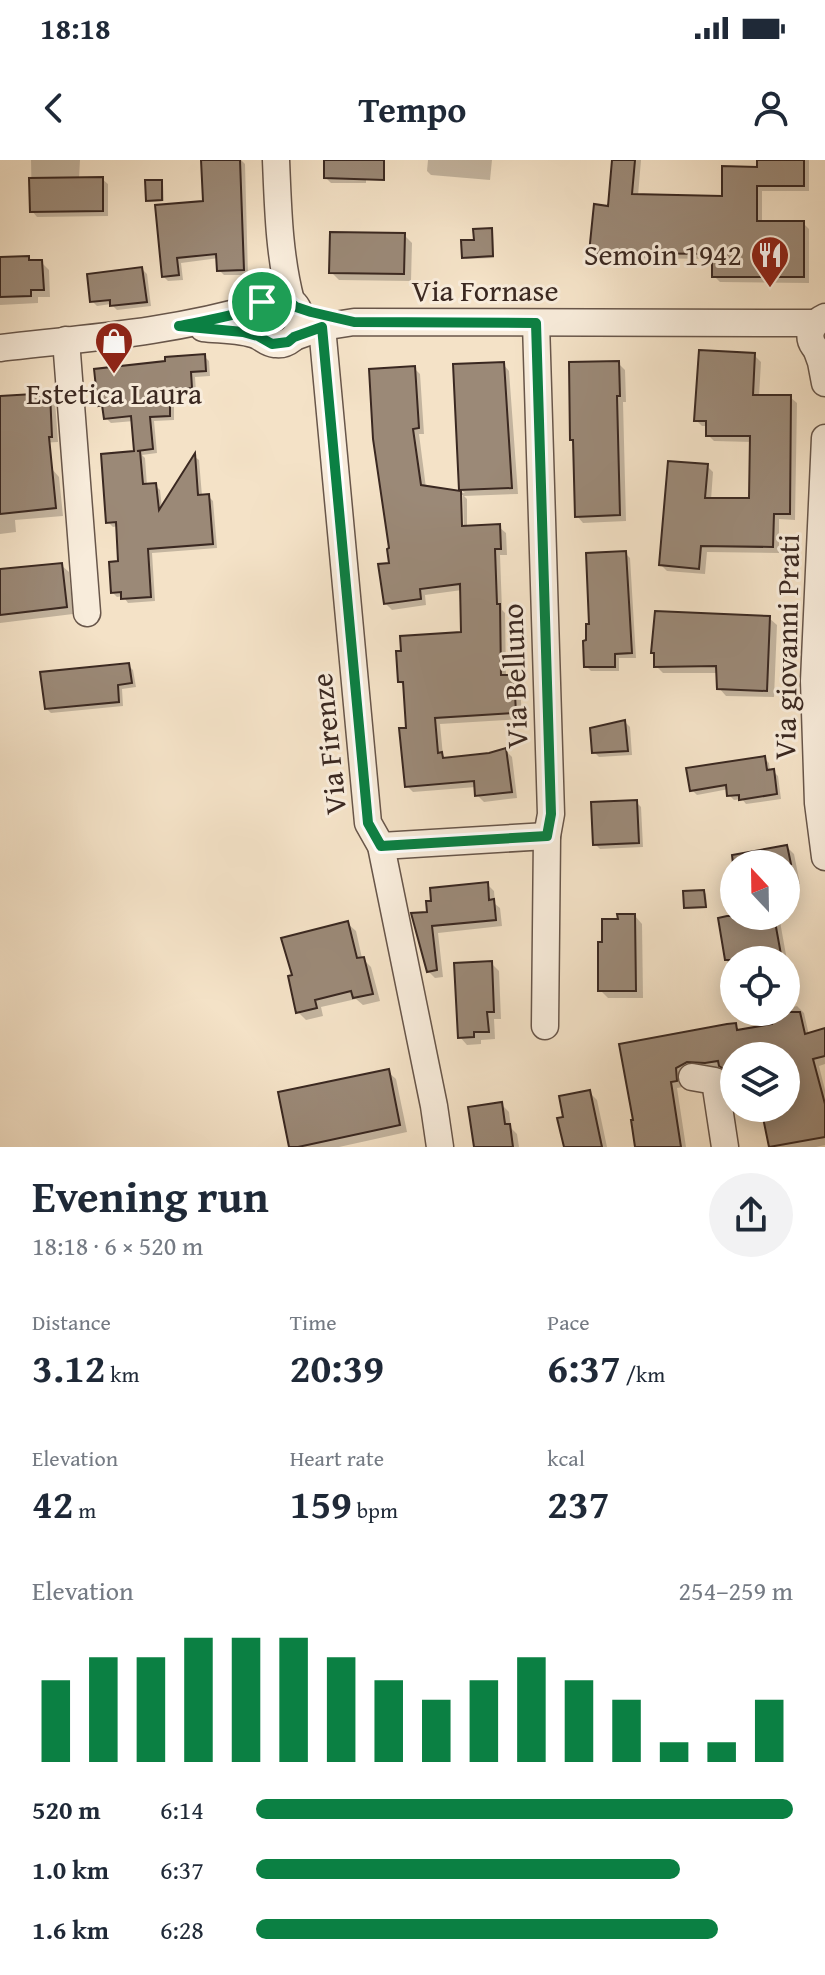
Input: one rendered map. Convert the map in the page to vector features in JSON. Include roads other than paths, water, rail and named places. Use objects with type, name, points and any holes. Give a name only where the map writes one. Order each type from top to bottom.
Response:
[{"type":"street","points":[[276,160],[285,278],[301,322],[294,337]]},
{"type":"street","points":[[258,336],[253,321],[270,286],[280,240]]},
{"type":"street","name":"Via Fornase","points":[[0,348],[179,326],[230,315],[276,297],[311,312],[354,322]]},
{"type":"street","name":"Via Fornase","points":[[179,326],[243,332],[272,344],[288,342],[322,327],[354,322],[760,323],[818,338]]},
{"type":"street","name":"Via Belluno","points":[[536,323],[551,814],[547,836],[545,1026]]},
{"type":"street","name":"Via Firenze","points":[[322,327],[368,823],[381,846],[440,1147]]},
{"type":"street","points":[[818,338],[825,383]]},
{"type":"street","points":[[66,340],[87,613]]},
{"type":"street","name":"Via giovanni Prati","points":[[825,438],[814,681],[818,803],[825,857]]},
{"type":"street","points":[[381,846],[547,836]]},
{"type":"street","points":[[692,1077],[715,1081],[725,1147]]},
{"type":"place","name":"Semoin 1942","points":[[770,289]]},
{"type":"place","name":"Estetica Laura","points":[[114,375]]}]
